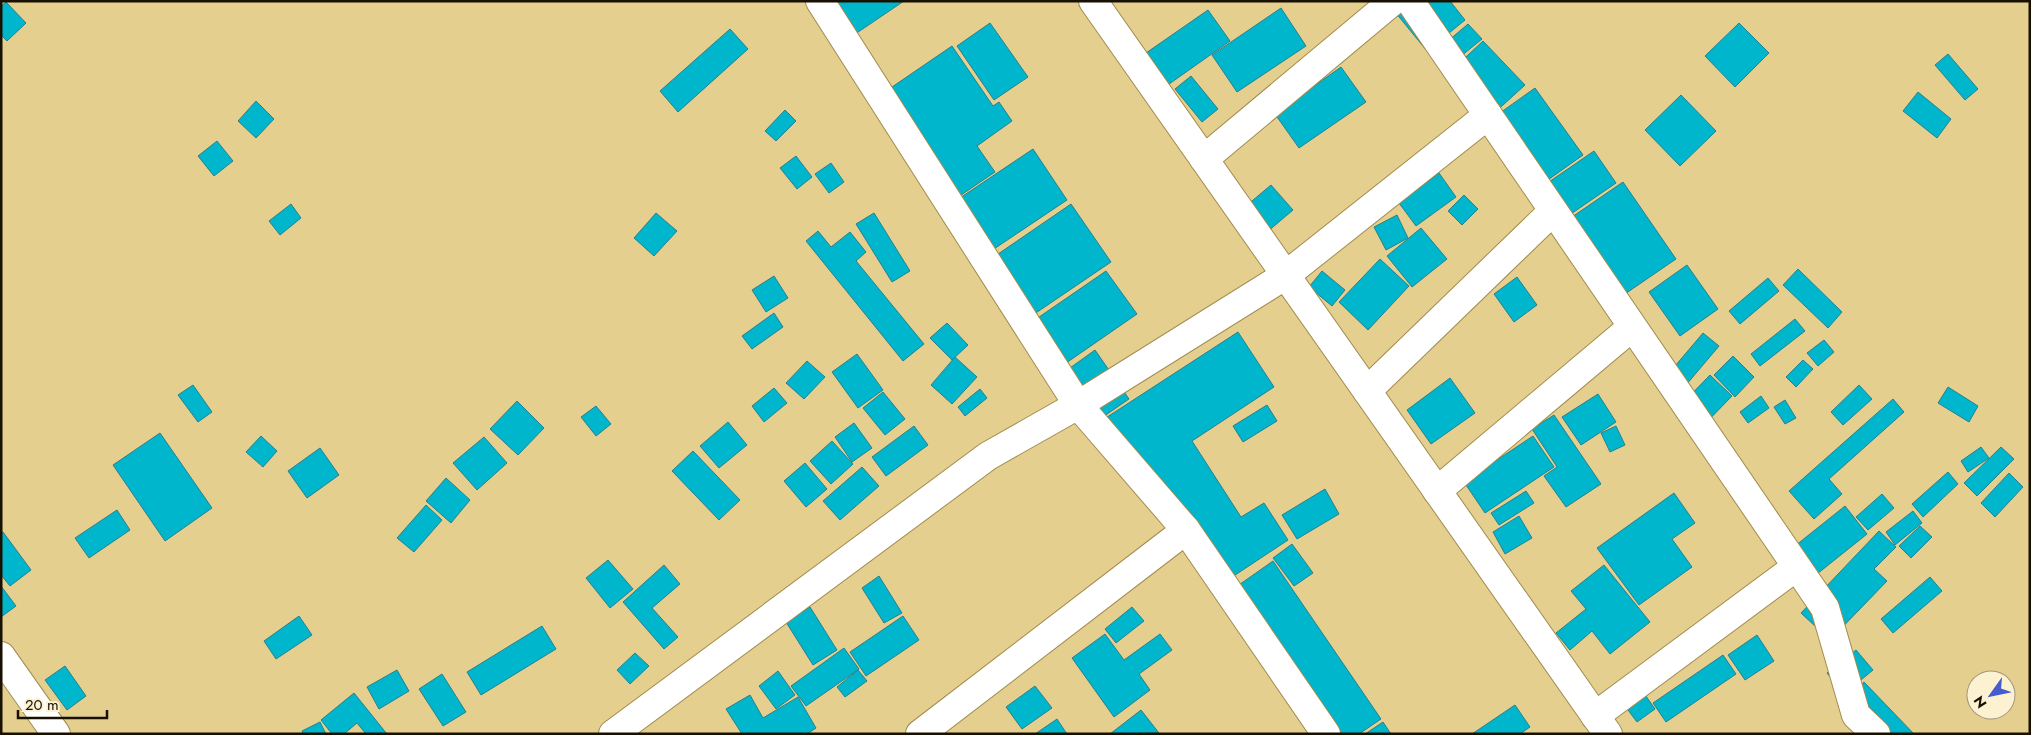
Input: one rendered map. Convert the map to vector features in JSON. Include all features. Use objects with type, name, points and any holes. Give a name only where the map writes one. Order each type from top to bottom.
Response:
[{"type":"street","points":[[820,1],[1078,405],[1186,530],[1326,734]]},
{"type":"street","points":[[1093,1],[1601,725],[1796,567]]},
{"type":"street","points":[[1204,159],[1393,1]]},
{"type":"street","points":[[1410,1],[1825,608],[1856,715],[1876,734]]},
{"type":"street","points":[[613,734],[988,456],[1078,405],[1286,275],[1488,115]]},
{"type":"street","points":[[1367,391],[1552,211]]},
{"type":"street","points":[[1437,490],[1632,327]]},
{"type":"street","points":[[920,734],[1186,530]]},
{"type":"street","points":[[1,656],[56,734]]},
{"type":"building","points":[[806,1],[904,1],[836,47]]},
{"type":"building","points":[[1386,1],[1450,1],[1465,20],[1427,51]]},
{"type":"building","points":[[6,2],[26,23],[7,41],[1,35],[1,6]]},
{"type":"building","points":[[1281,8],[1306,46],[1237,92],[1212,55]]},
{"type":"building","points":[[1208,10],[1230,41],[1155,94],[1133,62]]},
{"type":"building","points":[[990,23],[1028,77],[994,100],[957,46]]},
{"type":"building","points":[[1739,23],[1769,53],[1735,87],[1705,56]]},
{"type":"building","points":[[1468,24],[1482,39],[1455,61],[1442,46]]},
{"type":"building","points":[[730,29],[748,49],[678,112],[660,91]]},
{"type":"building","points":[[1483,41],[1525,85],[1492,115],[1451,71]]},
{"type":"building","points":[[952,46],[993,106],[999,102],[1012,121],[977,146],[995,172],[945,206],[873,100]]},
{"type":"building","points":[[1948,54],[1978,89],[1965,100],[1935,65]]},
{"type":"building","points":[[1341,67],[1366,102],[1299,148],[1275,114]]},
{"type":"building","points":[[1191,76],[1218,109],[1202,122],[1175,89]]},
{"type":"building","points":[[1535,88],[1583,155],[1538,187],[1490,120]]},
{"type":"building","points":[[1918,92],[1951,119],[1937,138],[1903,111]]},
{"type":"building","points":[[1681,95],[1716,131],[1680,166],[1645,130]]},
{"type":"building","points":[[256,101],[274,119],[256,138],[238,121]]},
{"type":"building","points":[[785,110],[796,121],[776,141],[765,131]]},
{"type":"building","points":[[217,141],[233,161],[214,176],[198,156]]},
{"type":"building","points":[[1033,149],[1067,200],[979,259],[945,208]]},
{"type":"building","points":[[1594,151],[1616,183],[1565,218],[1543,186]]},
{"type":"building","points":[[796,156],[812,177],[797,189],[780,168]]},
{"type":"building","points":[[831,163],[844,182],[829,193],[815,174]]},
{"type":"building","points":[[1439,173],[1456,197],[1416,226],[1399,203]]},
{"type":"building","points":[[1623,182],[1676,259],[1622,296],[1569,219]]},
{"type":"building","points":[[1271,185],[1293,210],[1267,232],[1246,206]]},
{"type":"building","points":[[1464,195],[1478,209],[1462,225],[1448,211]]},
{"type":"building","points":[[291,204],[301,218],[280,235],[269,221]]},
{"type":"building","points":[[1071,204],[1111,262],[1024,321],[985,263]]},
{"type":"building","points":[[656,213],[677,231],[654,256],[634,238]]},
{"type":"building","points":[[874,213],[910,271],[892,282],[856,224]]},
{"type":"building","points":[[1397,215],[1408,238],[1386,250],[1374,227]]},
{"type":"building","points":[[1421,228],[1447,259],[1412,287],[1387,256]]},
{"type":"building","points":[[818,231],[831,247],[850,232],[866,252],[856,261],[924,344],[903,361],[806,241]]},
{"type":"building","points":[[1380,259],[1409,286],[1368,330],[1339,302]]},
{"type":"building","points":[[1687,265],[1718,309],[1680,336],[1649,292]]},
{"type":"building","points":[[1798,269],[1842,312],[1828,328],[1783,285]]},
{"type":"building","points":[[1106,271],[1137,314],[1056,370],[1026,326]]},
{"type":"building","points":[[1322,271],[1345,290],[1332,306],[1309,287]]},
{"type":"building","points":[[774,276],[788,298],[766,312],[752,290]]},
{"type":"building","points":[[1517,277],[1537,305],[1514,322],[1494,294]]},
{"type":"building","points":[[1768,278],[1779,291],[1740,324],[1729,311]]},
{"type":"building","points":[[774,313],[783,327],[752,349],[742,336]]},
{"type":"building","points":[[1795,319],[1805,331],[1760,366],[1751,354]]},
{"type":"building","points":[[947,323],[968,345],[952,360],[930,338]]},
{"type":"building","points":[[1238,332],[1274,387],[1192,441],[1241,517],[1264,503],[1288,540],[1211,591],[1101,421]]},
{"type":"building","points":[[1703,333],[1719,346],[1675,398],[1659,385]]},
{"type":"building","points":[[1824,340],[1834,352],[1818,366],[1807,353]]},
{"type":"building","points":[[1095,350],[1129,399],[1097,421],[1063,373]]},
{"type":"building","points":[[857,354],[883,390],[858,408],[832,372]]},
{"type":"building","points":[[1733,356],[1754,377],[1735,397],[1714,375]]},
{"type":"building","points":[[955,357],[977,377],[952,404],[931,385]]},
{"type":"building","points":[[1803,360],[1813,369],[1796,387],[1786,377]]},
{"type":"building","points":[[807,361],[825,377],[804,399],[786,383]]},
{"type":"building","points":[[1710,375],[1732,396],[1698,431],[1676,410]]},
{"type":"building","points":[[1450,378],[1475,413],[1431,444],[1407,410]]},
{"type":"building","points":[[193,385],[212,412],[198,422],[178,395]]},
{"type":"building","points":[[1859,385],[1872,399],[1843,425],[1831,412]]},
{"type":"building","points":[[1948,387],[1978,406],[1969,422],[1938,403]]},
{"type":"building","points":[[774,388],[787,403],[764,422],[752,406]]},
{"type":"building","points":[[980,389],[987,398],[965,416],[958,407]]},
{"type":"building","points":[[883,392],[905,419],[885,435],[863,408]]},
{"type":"building","points":[[1598,394],[1616,422],[1581,445],[1562,417]]},
{"type":"building","points":[[1761,396],[1769,408],[1748,423],[1740,412]]},
{"type":"building","points":[[1893,399],[1904,412],[1829,479],[1842,494],[1814,519],[1789,491]]},
{"type":"building","points":[[1785,400],[1796,418],[1785,424],[1774,407]]},
{"type":"building","points":[[517,401],[544,428],[518,455],[490,429]]},
{"type":"building","points":[[1267,405],[1277,421],[1243,442],[1233,426]]},
{"type":"building","points":[[596,406],[611,424],[596,436],[581,417]]},
{"type":"building","points":[[1554,415],[1601,484],[1566,507],[1544,476],[1557,467],[1532,429]]},
{"type":"building","points":[[728,422],[747,445],[719,468],[700,446]]},
{"type":"building","points":[[854,423],[872,448],[852,462],[835,437]]},
{"type":"building","points":[[914,426],[928,445],[886,476],[872,457]]},
{"type":"building","points":[[1616,426],[1625,445],[1610,452],[1601,433]]},
{"type":"building","points":[[160,433],[212,508],[165,541],[113,465]]},
{"type":"building","points":[[261,436],[277,451],[263,467],[246,452]]},
{"type":"building","points":[[1533,436],[1554,467],[1485,513],[1464,482]]},
{"type":"building","points":[[484,437],[507,463],[477,490],[453,463]]},
{"type":"building","points":[[832,441],[853,464],[831,484],[810,461]]},
{"type":"building","points":[[1981,447],[1989,458],[1968,472],[1961,461]]},
{"type":"building","points":[[2001,447],[2014,459],[1977,496],[1964,483]]},
{"type":"building","points":[[320,448],[339,475],[307,498],[288,471]]},
{"type":"building","points":[[693,451],[740,500],[719,520],[672,471]]},
{"type":"building","points":[[805,463],[827,489],[806,507],[784,481]]},
{"type":"building","points":[[862,467],[879,486],[840,520],[823,501]]},
{"type":"building","points":[[1948,472],[1958,484],[1923,517],[1912,504]]},
{"type":"building","points":[[2009,473],[2023,487],[1995,517],[1981,503]]},
{"type":"building","points":[[446,478],[470,500],[451,523],[426,501]]},
{"type":"building","points":[[1325,489],[1339,514],[1297,539],[1282,515]]},
{"type":"building","points":[[1526,491],[1534,503],[1499,525],[1491,513]]},
{"type":"building","points":[[1674,493],[1695,523],[1672,539],[1692,567],[1639,605],[1597,548]]},
{"type":"building","points":[[1882,494],[1894,508],[1868,530],[1856,517]]},
{"type":"building","points":[[426,505],[442,520],[414,552],[397,538]]},
{"type":"building","points":[[1845,506],[1867,534],[1812,578],[1790,550]]},
{"type":"building","points":[[117,510],[130,530],[89,558],[75,538]]},
{"type":"building","points":[[1913,511],[1922,523],[1895,545],[1886,532]]},
{"type":"building","points":[[1519,516],[1532,538],[1505,554],[1493,532]]},
{"type":"building","points":[[1920,526],[1932,537],[1911,558],[1899,546]]},
{"type":"building","points":[[1879,531],[1896,547],[1874,569],[1887,581],[1830,640],[1801,613]]},
{"type":"building","points":[[3,532],[31,570],[10,586],[1,575],[1,533]]},
{"type":"building","points":[[1292,544],[1313,573],[1294,586],[1273,558]]},
{"type":"building","points":[[608,560],[633,589],[610,608],[586,578]]},
{"type":"building","points":[[1273,561],[1381,719],[1359,734],[1322,734],[1226,594]]},
{"type":"building","points":[[664,565],[680,584],[652,608],[678,637],[664,649],[623,602]]},
{"type":"building","points":[[1604,565],[1650,622],[1610,654],[1592,631],[1570,650],[1556,633],[1586,609],[1571,591]]},
{"type":"building","points":[[879,576],[902,613],[884,623],[862,588]]},
{"type":"building","points":[[1930,577],[1942,591],[1893,633],[1881,619]]},
{"type":"building","points":[[1,586],[16,606],[1,617]]},
{"type":"building","points":[[810,607],[837,650],[813,665],[786,622]]},
{"type":"building","points":[[1132,607],[1144,621],[1116,643],[1105,629]]},
{"type":"building","points":[[299,616],[312,635],[276,659],[264,641]]},
{"type":"building","points":[[903,616],[919,640],[866,676],[850,652]]},
{"type":"building","points":[[542,626],[556,649],[481,695],[467,672]]},
{"type":"building","points":[[1105,634],[1124,660],[1160,634],[1172,650],[1139,674],[1150,690],[1114,717],[1072,658]]},
{"type":"building","points":[[1757,635],[1774,661],[1745,680],[1728,655]]},
{"type":"building","points":[[844,648],[859,669],[806,706],[791,686]]},
{"type":"building","points":[[1856,650],[1873,670],[1844,694],[1827,673]]},
{"type":"building","points":[[635,653],[649,666],[630,684],[617,670]]},
{"type":"building","points":[[1723,655],[1736,674],[1666,722],[1653,703]]},
{"type":"building","points":[[65,666],[86,696],[67,710],[45,680]]},
{"type":"building","points":[[397,670],[409,691],[379,709],[367,687]]},
{"type":"building","points":[[858,670],[867,681],[845,697],[837,687]]},
{"type":"building","points":[[778,671],[795,695],[776,709],[759,686]]},
{"type":"building","points":[[442,674],[466,712],[443,726],[419,689]]},
{"type":"building","points":[[1864,682],[1914,734],[1867,734],[1840,706]]},
{"type":"building","points":[[1035,686],[1052,708],[1022,729],[1006,707]]},
{"type":"building","points":[[1641,689],[1655,709],[1637,722],[1622,702]]},
{"type":"building","points":[[354,693],[387,734],[366,734],[357,723],[344,734],[332,734],[321,720]]},
{"type":"building","points":[[750,695],[763,718],[798,697],[816,728],[807,734],[742,734],[726,709]]},
{"type":"building","points":[[1515,705],[1530,727],[1520,734],[1472,734]]},
{"type":"building","points":[[1141,710],[1159,733],[1110,734]]},
{"type":"building","points":[[1057,719],[1067,734],[1035,734]]},
{"type":"building","points":[[320,722],[326,734],[303,734],[302,731]]},
{"type":"building","points":[[1383,722],[1391,734],[1365,734]]}]
